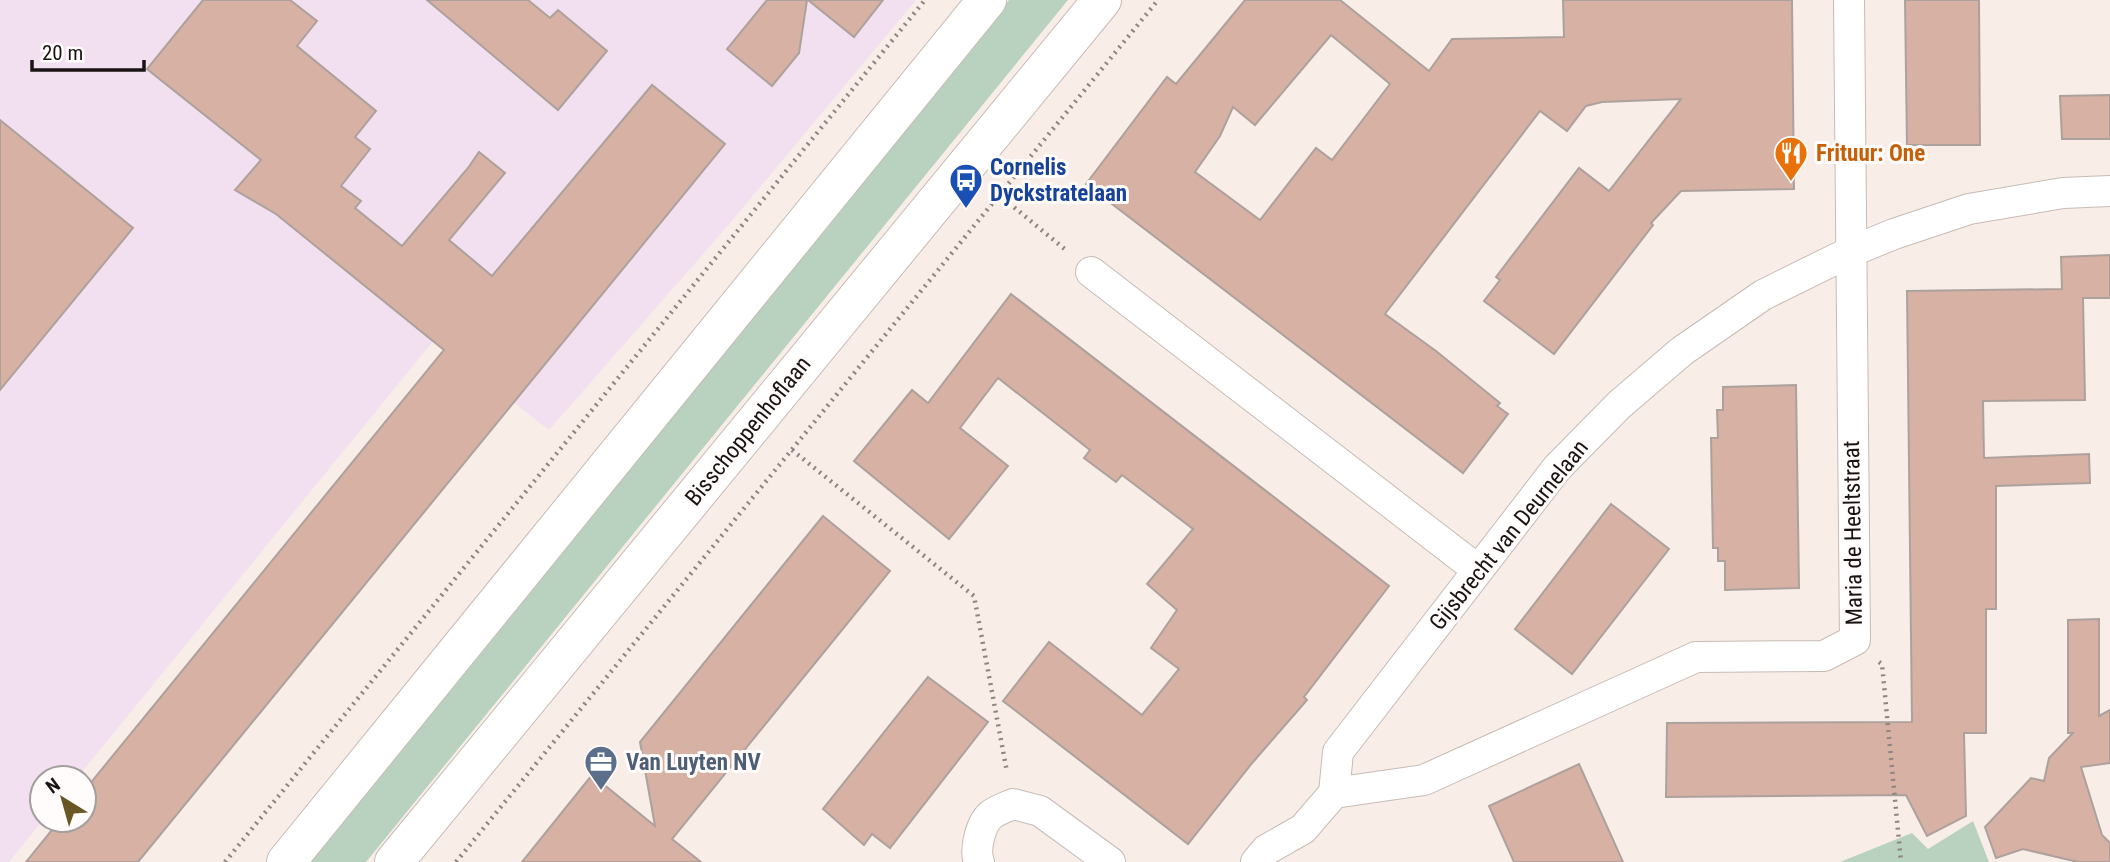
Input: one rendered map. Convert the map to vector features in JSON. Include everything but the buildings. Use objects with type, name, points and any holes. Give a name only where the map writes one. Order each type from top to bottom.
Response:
[{"type":"main road","points":[[286,862],[987,0]]},
{"type":"main road","name":"Bisschoppenhoflaan","points":[[394,862],[1102,0]]},
{"type":"street","name":"Maria de Heeltstraat","points":[[1334,793],[1424,780],[1696,657],[1824,656],[1855,640],[1849,0]]},
{"type":"street","name":"Gijsbrecht van Deurnelaan","points":[[1334,793],[1338,752],[1557,468],[1619,405],[1682,351],[1763,295],[1850,252],[1969,209],[2063,193],[2110,191]]},
{"type":"street","points":[[1091,272],[1478,570]]},
{"type":"street","points":[[1256,862],[1266,850],[1303,829],[1334,793]]},
{"type":"street","points":[[979,862],[978,840],[989,816],[1013,804],[1040,811],[1110,862]]},
{"type":"path","points":[[225,862],[925,0]]},
{"type":"path","points":[[456,862],[1158,0]]},
{"type":"path","points":[[964,168],[1091,272]]},
{"type":"path","points":[[792,450],[974,596],[1013,804]]},
{"type":"path","points":[[1855,640],[1882,664],[1901,862]]},
{"type":"shaded area","points":[[0,0],[916,0],[725,229],[549,430],[434,340],[88,764],[28,764],[28,834],[32,834],[9,862],[0,862]]},
{"type":"green space","points":[[1009,0],[1068,0],[366,862],[306,862]]},
{"type":"green space","points":[[1973,821],[1989,862],[1840,862],[1912,833],[1928,849]]},
{"type":"place","name":"Frituur: One","points":[[1791,183]]},
{"type":"place","name":"Cornelis Dyckstratelaan","points":[[966,210]]},
{"type":"place","name":"Van Luyten NV","points":[[601,792]]}]
